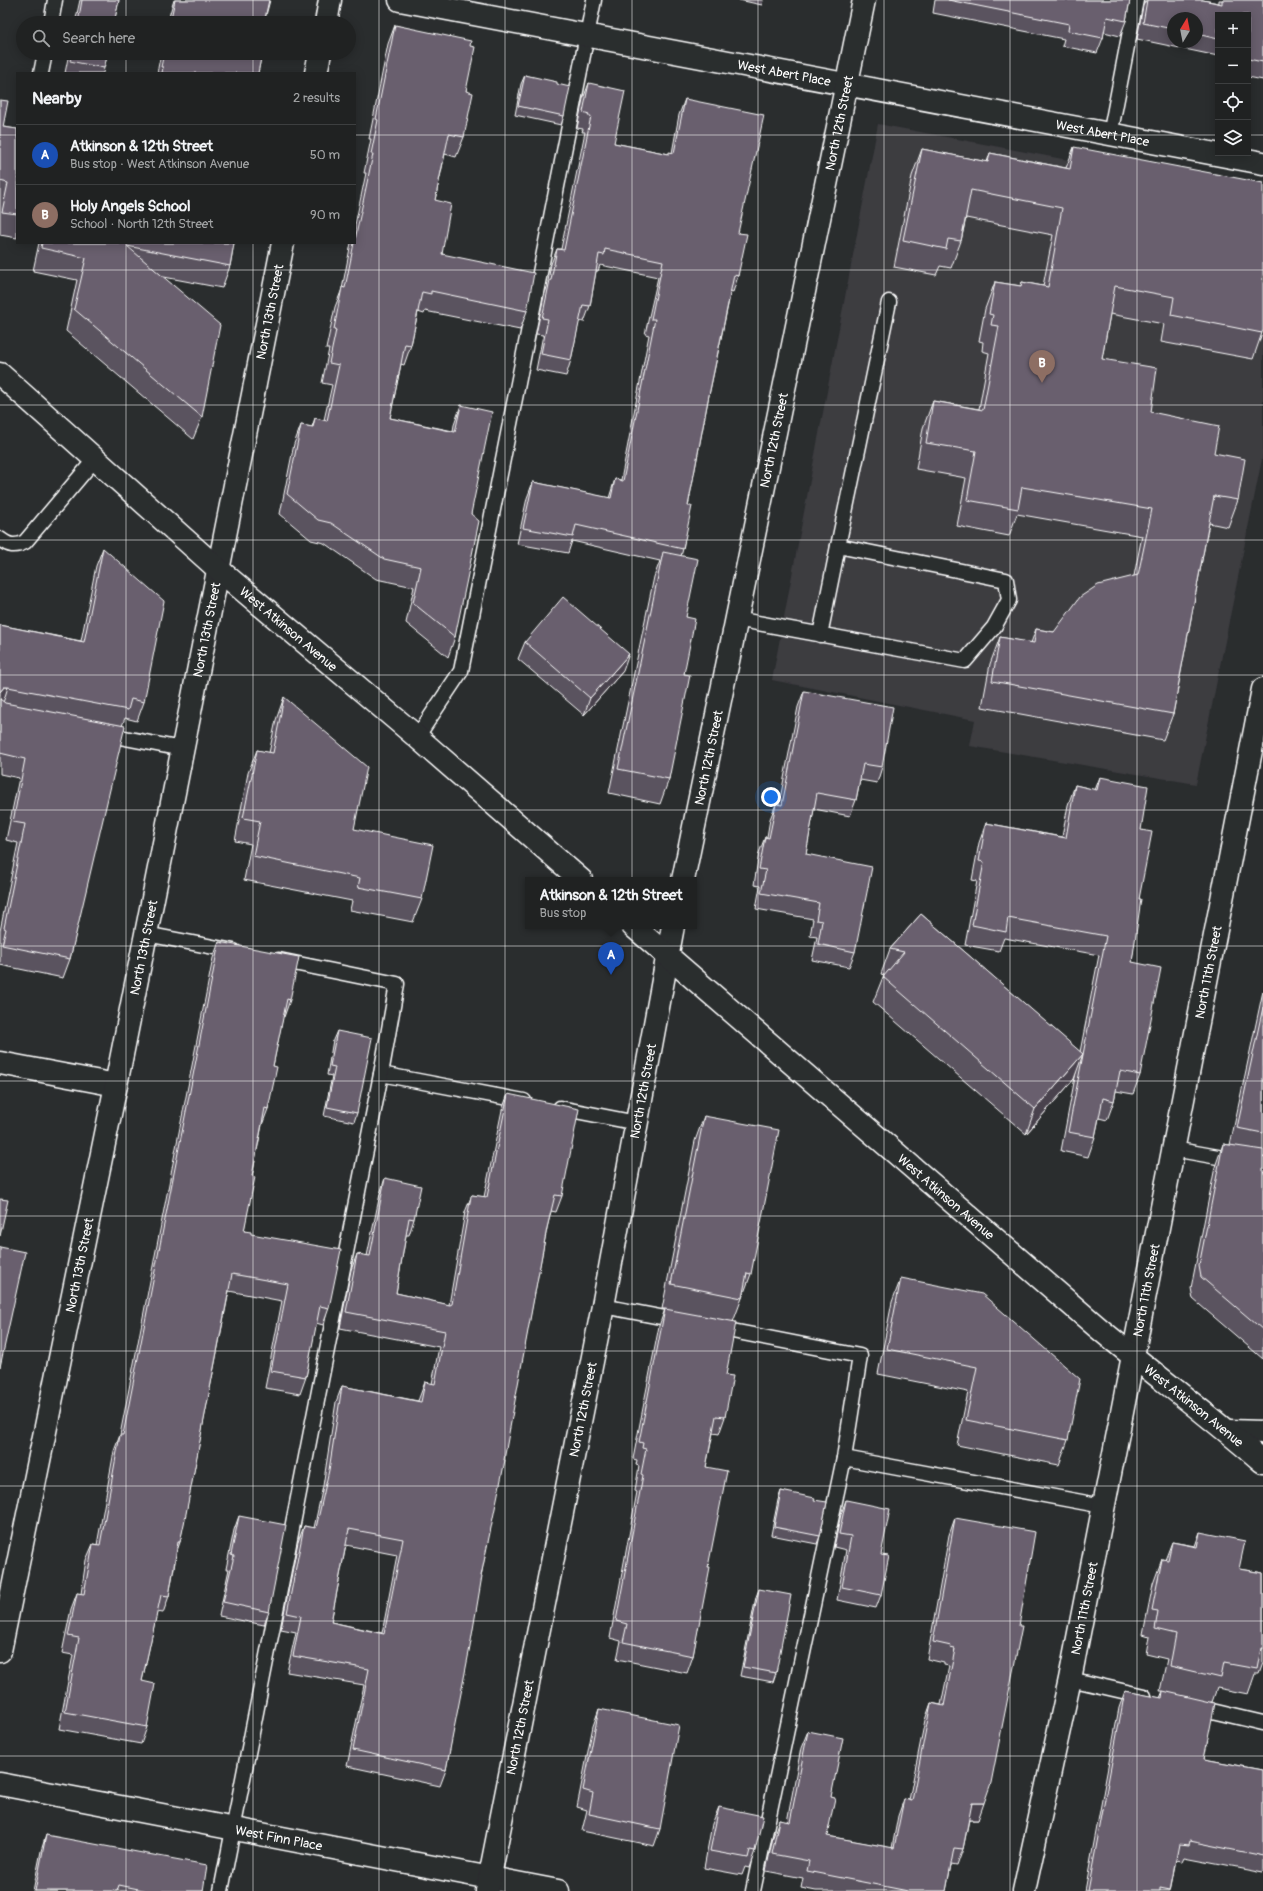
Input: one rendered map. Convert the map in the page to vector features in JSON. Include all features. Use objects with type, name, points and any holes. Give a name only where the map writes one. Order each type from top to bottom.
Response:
[{"type":"street","points":[[327,16],[330,0]]},
{"type":"street","name":"West Abert Place","points":[[400,0],[848,86],[1263,163]]},
{"type":"street","name":"North 12th Street","points":[[684,877],[736,619],[848,86],[864,0]]},
{"type":"street","points":[[316,72],[319,60]]},
{"type":"street","name":"North 13th Street","points":[[0,1651],[116,1085],[283,244]]},
{"type":"street","name":"West Atkinson Avenue","points":[[0,374],[218,568],[417,737],[578,877]]},
{"type":"street","name":"North 11th Street","points":[[1024,1891],[1070,1679],[1263,689]]},
{"type":"street","name":"West Atkinson Avenue","points":[[637,929],[1133,1357],[1228,1431],[1263,1462]]},
{"type":"street","name":"North 12th Street","points":[[488,1884],[603,1306],[667,955],[673,929]]},
{"type":"street","points":[[0,1063],[116,1085]]},
{"type":"street","points":[[1228,1431],[1263,1432]]},
{"type":"street","name":"West Finn Place","points":[[0,1784],[234,1828],[488,1884],[558,1891]]},
{"type":"lane","points":[[52,16],[55,0]]},
{"type":"lane","points":[[417,737],[461,671],[594,0]]},
{"type":"lane","points":[[1110,135],[1136,0]]},
{"type":"lane","points":[[41,72],[44,60]]},
{"type":"lane","points":[[820,635],[889,302]]},
{"type":"lane","points":[[0,539],[7,544],[16,546],[26,542],[95,458]]},
{"type":"lane","points":[[736,619],[965,661],[994,627],[1009,600],[1006,580],[838,546]]},
{"type":"lane","points":[[90,731],[182,749]]},
{"type":"lane","points":[[146,934],[245,954]]},
{"type":"lane","points":[[221,1891],[381,1074],[397,984],[268,958]]},
{"type":"lane","points":[[381,1074],[534,1103]]},
{"type":"lane","points":[[549,1106],[637,1123]]},
{"type":"lane","points":[[1173,1149],[1263,1165]]},
{"type":"lane","points":[[603,1306],[860,1356],[844,1458],[753,1891]]},
{"type":"lane","points":[[844,1458],[1104,1506]]},
{"type":"lane","points":[[1070,1679],[1157,1699]]},
{"type":"lane","points":[[1180,1704],[1263,1723]]},
{"type":"shaded area","points":[[878,124],[1263,197],[1263,454],[1196,784],[970,746],[975,720],[772,680]]},
{"type":"building","points":[[82,0],[119,0],[116,16],[79,16]]},
{"type":"building","points":[[175,0],[269,0],[266,16],[172,16]]},
{"type":"building","points":[[948,0],[1130,0],[1126,21],[1107,17],[1103,38],[1068,31],[1069,24]]},
{"type":"building","points":[[1147,0],[1203,0],[1222,4],[1222,0],[1263,0],[1263,62],[1251,60],[1251,12],[1215,12],[1215,38],[1203,35],[1203,12],[1167,12],[1167,28],[1143,23]]},
{"type":"building","points":[[395,25],[471,41],[470,46],[475,47],[466,91],[473,93],[464,137],[449,134],[435,200],[451,204],[442,254],[534,273],[527,311],[431,291],[431,294],[422,292],[411,345],[405,344],[390,418],[455,432],[461,405],[492,412],[471,514],[479,521],[455,637],[413,603],[421,567],[384,559],[331,523],[318,520],[287,494],[301,425],[313,427],[315,418],[327,421],[339,365],[329,363],[336,330],[334,329],[342,287],[345,288],[354,244],[356,244],[356,235],[373,154],[371,154],[378,120],[376,119]]},
{"type":"building","points":[[70,60],[106,60],[104,68]]},
{"type":"building","points":[[162,60],[261,60],[258,72],[162,72],[163,67],[161,67]]},
{"type":"building","points":[[525,75],[557,82],[557,84],[570,87],[564,116],[518,106]]},
{"type":"building","points":[[589,83],[625,91],[614,143],[669,154],[669,152],[674,153],[685,99],[764,115],[738,233],[747,234],[738,276],[734,275],[708,400],[688,506],[692,506],[683,549],[576,525],[573,537],[523,528],[533,482],[611,498],[615,479],[623,481],[655,319],[651,319],[663,261],[605,249],[604,255],[599,254],[590,306],[583,305],[571,360],[541,354],[548,319],[542,318],[557,249],[564,250],[591,116],[588,116],[589,114],[583,112]]},
{"type":"building","points":[[0,100],[8,101],[3,127],[16,129],[16,214],[2,212],[8,183],[0,181]]},
{"type":"building","points":[[1074,147],[1263,183],[1262,333],[1171,315],[1174,297],[1115,286],[1102,359],[1157,368],[1151,412],[1219,426],[1214,453],[1245,459],[1238,500],[1214,496],[1173,714],[992,681],[1000,637],[1034,643],[1036,629],[1054,632],[1080,597],[1098,585],[1138,575],[1152,509],[1022,487],[1018,509],[967,500],[976,451],[926,443],[933,401],[983,410],[999,326],[991,325],[993,315],[989,314],[995,282],[1021,286],[1022,282],[1048,287],[1062,208],[971,190],[961,241],[948,239],[946,249],[903,240],[922,149],[988,162],[990,153],[1070,169]]},
{"type":"building","points":[[42,244],[234,244],[230,266],[127,246],[220,325],[202,417],[74,309],[86,258],[41,248]]},
{"type":"building","points":[[103,548],[164,601],[144,702],[131,699],[128,710],[8,687],[4,687],[0,692],[0,625],[84,642]]},
{"type":"building","points":[[663,552],[698,559],[686,617],[695,619],[684,674],[690,675],[669,779],[618,769]]},
{"type":"building","points":[[563,597],[629,654],[590,698],[525,642]]},
{"type":"building","points":[[804,691],[893,707],[882,767],[863,764],[856,800],[817,793],[806,854],[872,867],[855,952],[818,944],[822,921],[816,920],[819,903],[761,893],[766,870],[759,869],[765,837],[769,838],[776,804],[782,805]]},
{"type":"building","points":[[284,697],[367,767],[354,829],[433,845],[422,899],[358,887],[360,878],[253,856],[260,821],[243,818],[257,750],[273,753]]},
{"type":"building","points":[[0,699],[5,703],[125,726],[70,959],[2,945],[6,929],[4,928],[25,824],[13,822],[25,759],[0,753]]},
{"type":"building","points":[[1100,777],[1148,786],[1141,830],[1152,832],[1139,899],[1141,899],[1132,962],[1161,968],[1140,1075],[1120,1071],[1114,1101],[1103,1098],[1095,1137],[1068,1132],[1106,936],[1008,918],[1006,932],[972,925],[984,862],[979,861],[986,823],[1066,838],[1075,785],[1097,790]]},
{"type":"building","points":[[921,914],[1083,1054],[1035,1109],[883,977],[904,952],[890,949]]},
{"type":"building","points":[[219,942],[299,957],[290,1000],[287,999],[273,1066],[277,1067],[268,1109],[265,1108],[252,1176],[255,1177],[244,1231],[251,1232],[251,1234],[341,1250],[329,1308],[320,1306],[306,1377],[271,1371],[288,1284],[232,1274],[184,1524],[180,1542],[178,1542],[169,1596],[161,1595],[142,1681],[155,1684],[147,1727],[65,1712],[79,1638],[68,1636],[77,1593],[84,1594],[93,1544],[100,1545],[120,1435],[123,1435]]},
{"type":"building","points":[[1263,1007],[1263,1133],[1237,1128]]},
{"type":"building","points":[[337,1031],[372,1038],[357,1113],[327,1107],[335,1067],[330,1066]]},
{"type":"building","points":[[508,1094],[579,1109],[562,1196],[555,1195],[547,1228],[505,1460],[481,1576],[470,1647],[446,1770],[353,1750],[369,1669],[293,1656],[301,1616],[287,1613],[304,1526],[316,1528],[329,1470],[342,1386],[421,1402],[425,1382],[435,1384],[445,1331],[346,1312],[357,1254],[370,1256],[385,1178],[421,1186],[414,1219],[409,1218],[396,1293],[450,1305],[452,1304],[471,1196],[487,1197]],"holes":[[[349,1529],[403,1539],[384,1634],[331,1622]]]},
{"type":"building","points":[[704,1116],[779,1130],[751,1274],[747,1273],[742,1298],[671,1284]]},
{"type":"building","points":[[1223,1144],[1263,1150],[1263,1330],[1201,1277],[1199,1266]]},
{"type":"building","points":[[0,1199],[8,1200],[0,1236]]},
{"type":"building","points":[[0,1247],[25,1252],[0,1367]]},
{"type":"building","points":[[901,1278],[982,1294],[1080,1379],[1068,1440],[966,1420],[977,1367],[887,1349]]},
{"type":"building","points":[[665,1309],[736,1322],[726,1375],[733,1376],[725,1417],[716,1416],[706,1467],[727,1471],[708,1567],[710,1567],[693,1656],[623,1642],[627,1624],[616,1621],[643,1475],[641,1474],[646,1449],[642,1448],[643,1443],[639,1442]]},
{"type":"building","points":[[781,1491],[827,1502],[820,1536],[774,1527]]},
{"type":"building","points":[[846,1500],[890,1509],[881,1555],[889,1556],[881,1595],[842,1587],[851,1536],[839,1534]]},
{"type":"building","points":[[239,1516],[286,1525],[269,1612],[223,1602],[234,1556],[231,1555]]},
{"type":"building","points":[[955,1518],[1035,1532],[1019,1626],[1022,1626],[991,1783],[984,1803],[972,1803],[963,1849],[954,1848],[946,1891],[908,1891],[807,1871],[809,1861],[772,1854],[779,1820],[790,1822],[808,1731],[843,1738],[831,1797],[835,1798],[827,1836],[894,1848],[904,1799],[912,1801],[931,1703],[944,1706],[955,1649],[950,1648],[951,1646],[933,1642]]},
{"type":"building","points":[[1200,1532],[1245,1541],[1239,1569],[1263,1573],[1263,1649],[1261,1648],[1257,1669],[1224,1663],[1221,1678],[1170,1666],[1176,1634],[1155,1629],[1158,1611],[1152,1610],[1162,1559],[1168,1560],[1172,1542],[1197,1547]]},
{"type":"building","points":[[759,1589],[791,1595],[776,1673],[743,1667]]},
{"type":"building","points":[[1125,1691],[1162,1698],[1163,1691],[1215,1703],[1204,1759],[1263,1770],[1263,1856],[1189,1841],[1188,1845],[1179,1844],[1170,1890],[1160,1888],[1160,1891],[1088,1891]]},
{"type":"building","points":[[599,1709],[679,1725],[660,1829],[589,1814],[593,1793],[583,1790]]},
{"type":"building","points":[[719,1807],[763,1816],[755,1851],[750,1850],[748,1858],[710,1851]]},
{"type":"building","points":[[46,1835],[207,1865],[203,1891],[148,1891],[119,1885],[117,1891],[35,1891]]},
{"type":"place","name":"Holy Angels School","points":[[1042,383]]},
{"type":"place","name":"Atkinson & 12th Street","points":[[611,975]]}]
